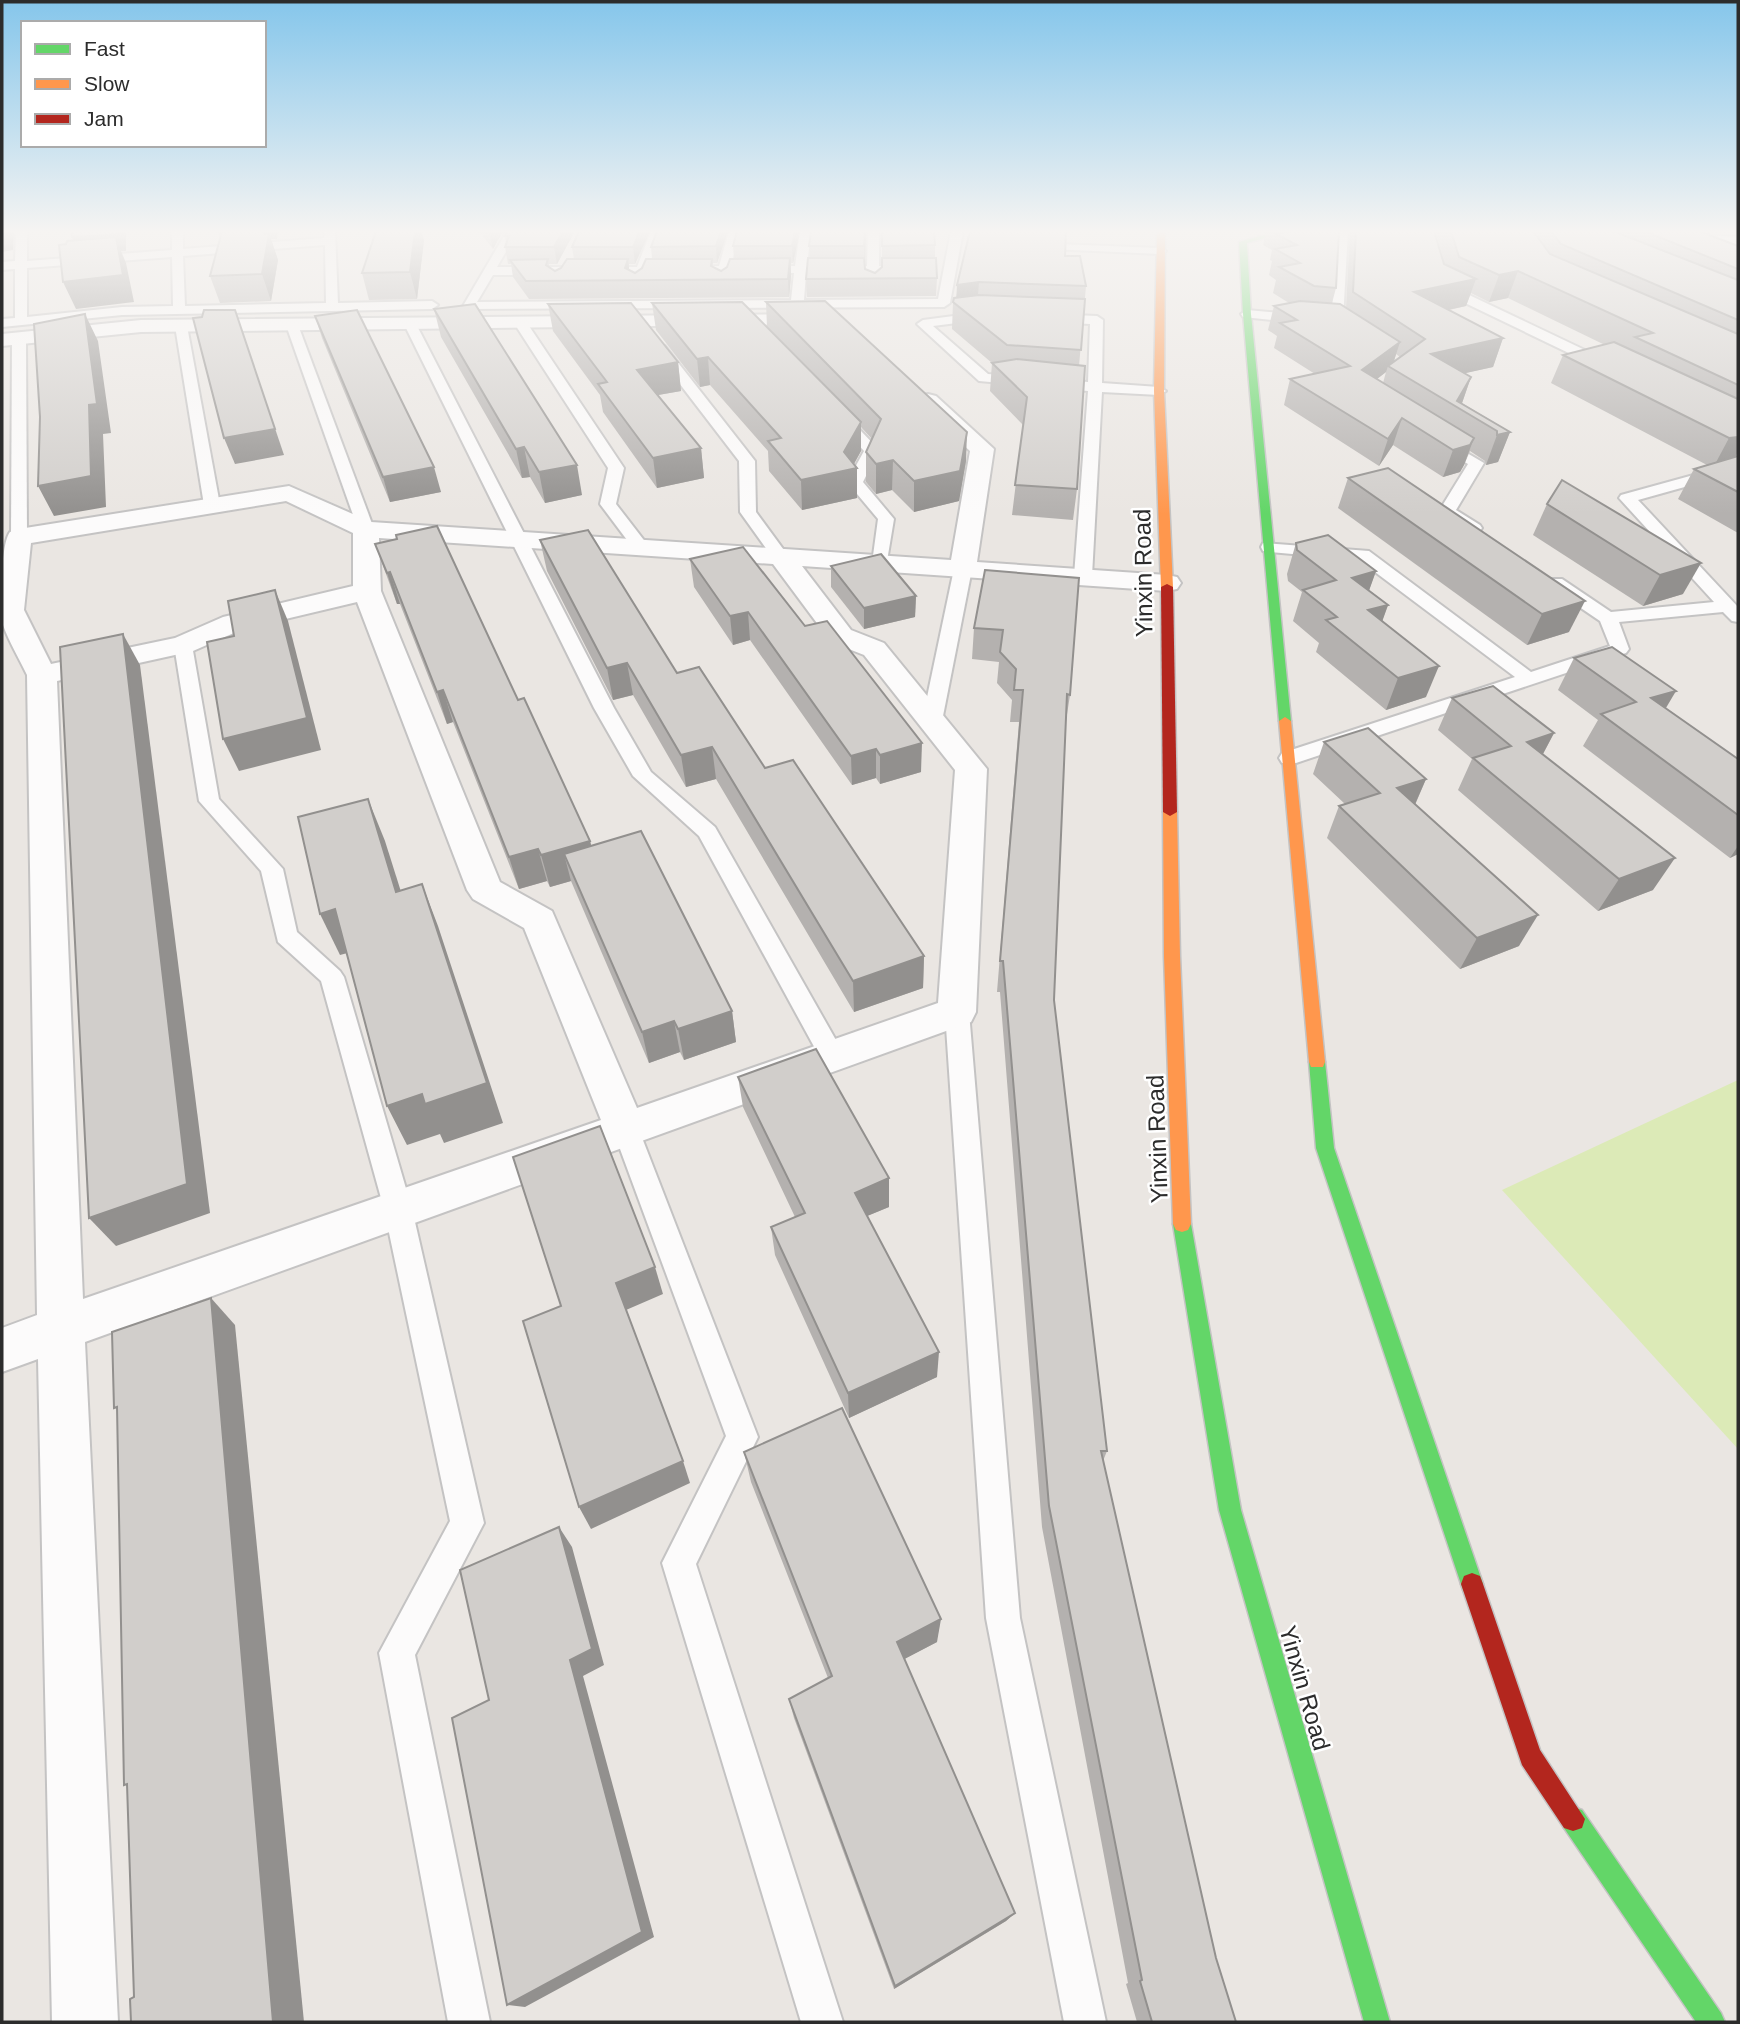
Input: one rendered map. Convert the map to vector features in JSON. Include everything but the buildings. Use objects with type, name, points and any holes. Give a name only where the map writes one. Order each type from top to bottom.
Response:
[{"type":"street","points":[[14,333],[144,325]]},
{"type":"street","points":[[842,325],[846,329]]},
{"type":"street","name":"Yinxin Road","points":[[1159,325],[1159,391],[1167,583],[1172,956],[1182,1233],[1230,1510],[1377,2022]]},
{"type":"street","points":[[1248,325],[1325,1148],[1530,1757],[1712,2022]]},
{"type":"street","points":[[909,384],[982,449],[963,569]]},
{"type":"street","points":[[85,2022],[42,675],[6,611],[19,537],[289,493],[366,529],[1167,583]]},
{"type":"street","points":[[366,529],[367,591],[485,890],[539,920],[626,1130]]},
{"type":"street","points":[[2,1350],[957,1012],[971,769],[874,649],[841,636],[781,557]]},
{"type":"street","points":[[42,675],[183,645],[233,624],[367,591]]},
{"type":"lane","points":[[181,325],[212,505]]},
{"type":"lane","points":[[292,325],[366,529]]},
{"type":"lane","points":[[411,325],[604,708],[643,776],[707,832],[832,1056]]},
{"type":"lane","points":[[522,325],[615,468],[608,504],[642,548]]},
{"type":"lane","points":[[644,325],[747,461],[748,512],[781,557]]},
{"type":"lane","points":[[752,325],[766,341]]},
{"type":"lane","points":[[925,325],[984,378],[1159,391]]},
{"type":"lane","points":[[1083,576],[1097,325]]},
{"type":"lane","points":[[1334,325],[1360,337]]},
{"type":"lane","points":[[1522,325],[1615,370]]},
{"type":"lane","points":[[14,333],[19,537]]},
{"type":"lane","points":[[824,400],[872,450],[855,482],[886,519],[880,563]]},
{"type":"lane","points":[[1420,429],[1476,463],[1447,511],[1493,541]]},
{"type":"lane","points":[[1732,612],[1627,498],[1734,472]]},
{"type":"lane","points":[[1269,547],[1363,555],[1528,679]]},
{"type":"lane","points":[[932,721],[963,569]]},
{"type":"lane","points":[[1289,758],[1620,649],[1608,618],[1539,572]]},
{"type":"lane","points":[[1608,618],[1732,612]]},
{"type":"lane","points":[[183,645],[209,801],[272,869],[286,936],[332,977],[398,1209],[467,1524],[397,1653],[469,2022]]},
{"type":"lane","points":[[957,1012],[1003,1618],[1085,2022]]},
{"type":"lane","points":[[626,1130],[742,1437],[679,1563],[822,2022]]},
{"type":"green space","points":[[1738,1080],[1738,1449],[1502,1190]]},
{"type":"traffic: fast","points":[[1248,325],[1285,721]]},
{"type":"traffic: fast","points":[[1317,1062],[1325,1148],[1472,1584]]},
{"type":"traffic: fast","points":[[1182,1224],[1230,1510],[1377,2022]]},
{"type":"traffic: fast","points":[[1573,1819],[1712,2022]]},
{"type":"traffic: slow","points":[[1160,325],[1159,391],[1167,587]]},
{"type":"traffic: slow","points":[[1285,721],[1317,1062]]},
{"type":"traffic: slow","points":[[1170,812],[1172,956],[1182,1224]]},
{"type":"traffic: jam","points":[[1167,587],[1170,812]]},
{"type":"traffic: jam","points":[[1472,1584],[1530,1757],[1573,1819]]}]
